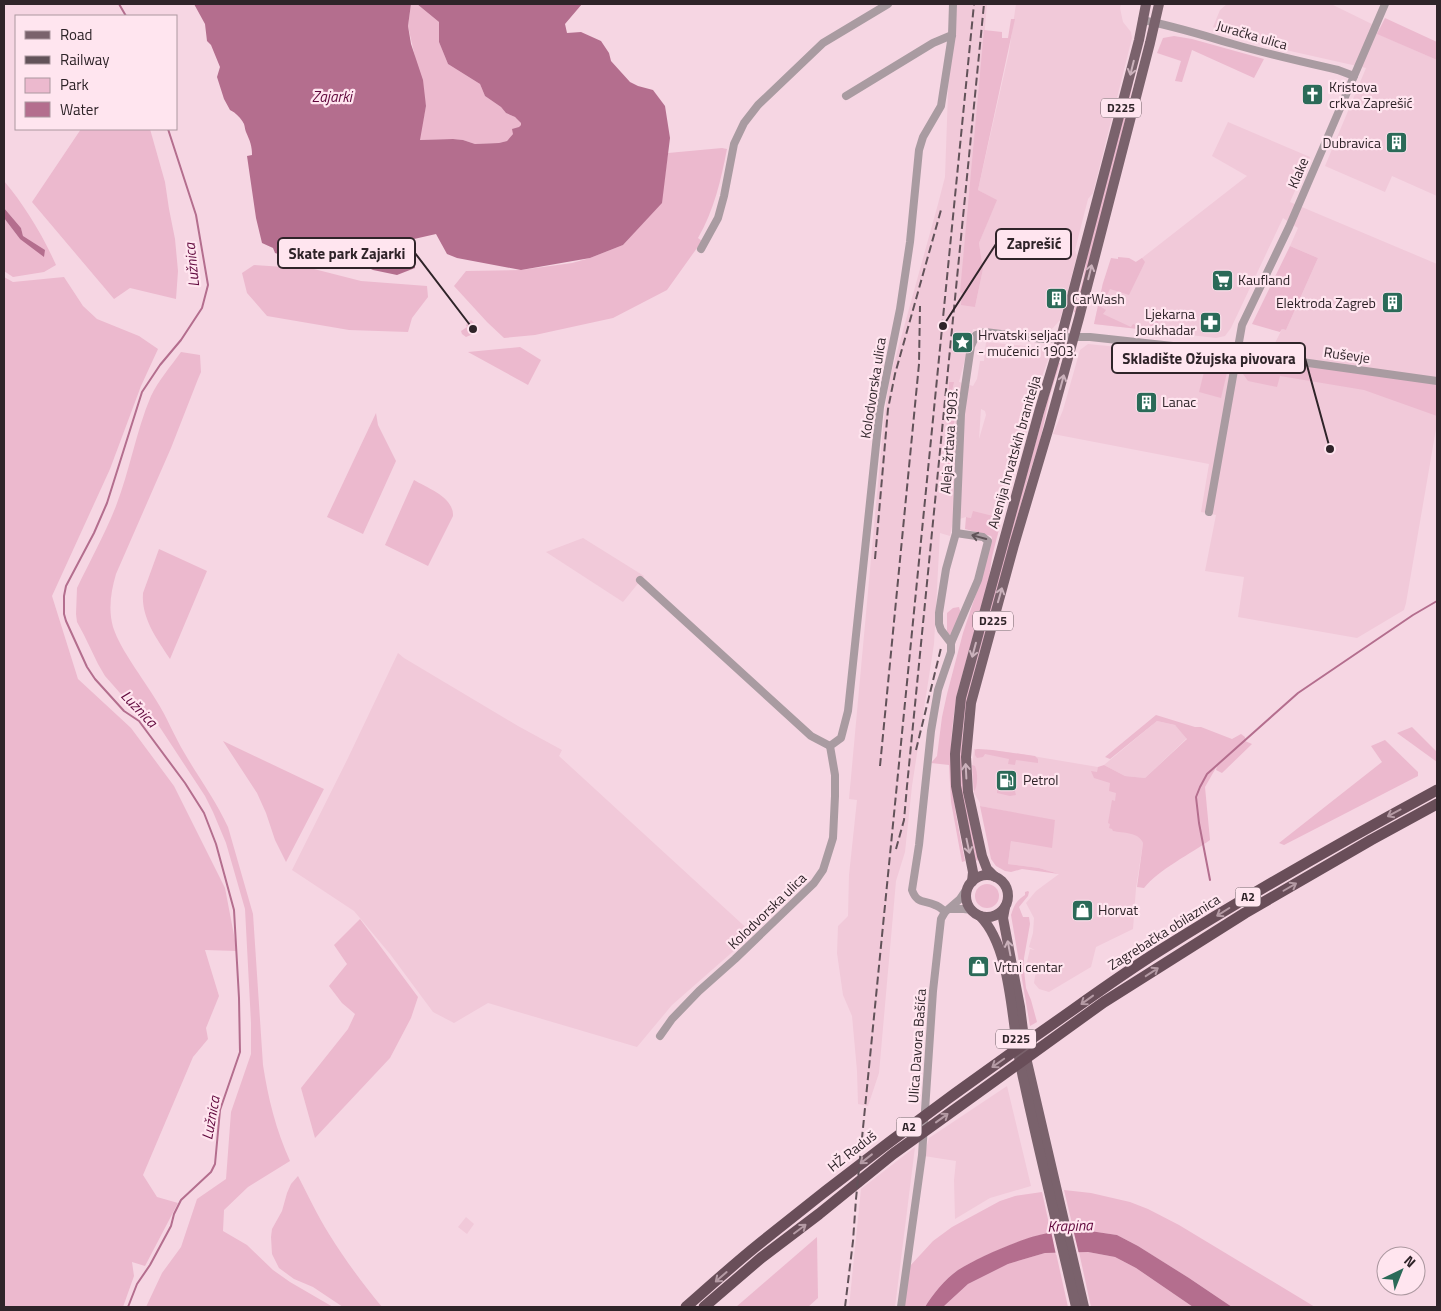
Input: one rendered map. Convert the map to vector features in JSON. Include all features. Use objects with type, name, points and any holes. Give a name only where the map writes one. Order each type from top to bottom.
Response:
[{"type":"highway","name":"Zagrebačka obilaznica","points":[[1066,1015],[1158,952],[1228,909],[1358,833],[1437,790]]},
{"type":"highway","name":"Zagrebačka obilaznica","points":[[1068,1028],[1245,913],[1437,804]]},
{"type":"highway","name":"HŽ Raduš","points":[[686,1307],[756,1246],[862,1162],[938,1105],[1066,1015]]},
{"type":"highway","name":"HŽ Raduš","points":[[704,1307],[761,1258],[893,1154],[1068,1028]]},
{"type":"main road","name":"Avenija hrvatskih branitelja","points":[[970,884],[973,872],[956,786],[955,754],[961,698],[1036,421],[1061,338],[1130,76],[1146,4]]},
{"type":"main road","name":"Avenija hrvatskih branitelja","points":[[995,877],[987,869],[982,856],[968,792],[966,757],[968,719],[974,690],[1014,545],[1074,336],[1159,4]]},
{"type":"main road","points":[[970,884],[983,876],[995,877]]},
{"type":"main road","name":"D225","points":[[995,877],[1006,888],[1008,898],[1003,918],[1018,998],[1025,1052],[1076,1307]]},
{"type":"main road","name":"D225","points":[[970,884],[966,899],[976,913],[990,927],[995,937],[1006,975],[1011,995],[1021,1068],[1084,1307]]},
{"type":"main road","points":[[976,913],[991,917],[1001,912],[1005,907]]},
{"type":"street","points":[[701,249],[718,218],[734,144],[744,123],[758,105],[823,43],[888,4]]},
{"type":"street","name":"Kolodvorska ulica","points":[[660,1036],[672,1019],[699,991],[735,960],[814,883],[823,870],[833,838],[835,796],[830,746],[841,738],[848,711],[880,407],[901,300],[911,233],[919,150],[923,137],[941,106],[952,35],[953,4]]},
{"type":"street","name":"Klake","points":[[1209,512],[1242,325],[1288,227],[1384,4]]},
{"type":"street","name":"Juračka ulica","points":[[1142,20],[1198,32],[1354,76]]},
{"type":"street","points":[[846,96],[933,43],[952,35]]},
{"type":"street","name":"Aleja žrtava 1903.","points":[[952,642],[941,630],[939,619],[946,569],[956,533],[961,414],[974,337],[981,332],[1042,339],[1074,336]]},
{"type":"street","name":"Ruševje","points":[[1074,336],[1237,353],[1437,381]]},
{"type":"street","points":[[956,533],[984,537],[988,541],[978,580],[952,642],[951,652],[938,690],[931,731],[912,890],[918,900],[948,911],[964,909],[976,913]]},
{"type":"street","points":[[640,580],[810,736],[830,746]]},
{"type":"street","name":"Ulica Davora Bašića","points":[[901,1307],[922,1154],[933,991],[941,919],[960,899],[970,884]]},
{"type":"shaded area","points":[[957,4],[987,4],[962,292],[975,307],[983,269],[979,243],[996,200],[978,190],[1009,52],[1016,4],[1121,4],[1123,22],[1131,32],[1132,38],[1093,193],[1088,199],[1075,250],[1077,256],[1060,320],[1045,333],[973,329],[959,382],[973,386],[977,379],[980,361],[984,361],[986,342],[1046,348],[1049,353],[1024,427],[997,537],[971,531],[971,518],[966,517],[953,521],[950,536],[940,533],[934,644],[912,786],[905,852],[896,881],[879,1073],[868,1106],[858,1104],[852,1016],[843,995],[837,953],[838,926],[848,916],[849,875],[857,800],[849,799],[889,381],[945,177],[949,64]],"holes":[[[981,409],[985,411],[986,415],[979,439]]]},
{"type":"shaded area","points":[[1227,4],[1331,4],[1380,28],[1378,34],[1437,60],[1437,196],[1392,176],[1385,192],[1325,166],[1366,68],[1259,44],[1213,27],[1220,10]]},
{"type":"shaded area","points":[[1228,122],[1310,157],[1290,202],[1437,264],[1437,423],[1406,603],[1404,610],[1357,638],[1238,617],[1244,577],[1205,571],[1216,515],[1201,512],[1209,464],[1053,434],[1063,410],[1080,350],[1088,344],[1187,354],[1249,363],[1266,361],[1282,329],[1286,330],[1318,258],[1290,246],[1298,228],[1283,218],[1231,328],[1225,336],[1216,338],[1094,324],[1103,283],[1142,258],[1247,176],[1212,156]]},
{"type":"shaded area","points":[[583,538],[644,576],[623,602],[546,552]]},
{"type":"shaded area","points":[[398,653],[518,726],[562,750],[559,756],[753,934],[672,1005],[637,1047],[488,1003],[454,1023],[433,1012],[390,954],[354,911],[292,870]]},
{"type":"shaded area","points":[[1157,721],[1175,725],[1187,738],[1145,778],[1125,776],[1104,765]]},
{"type":"shaded area","points":[[974,749],[1014,753],[1098,767],[1121,781],[1136,835],[1141,838],[1143,843],[1136,888],[1133,929],[1096,947],[1091,967],[1049,992],[1039,989],[1034,983],[1037,964],[1027,962],[1030,949],[1035,950],[1029,947],[1033,933],[1034,918],[1026,903],[1036,891],[1059,874],[1039,868],[1008,864],[1011,841],[1054,824],[1055,821],[980,806],[974,793],[972,770]]},
{"type":"shaded area","points":[[1007,1086],[1031,1186],[990,1198],[955,1219],[954,1180],[956,1161],[924,1156],[929,1138]]},
{"type":"shaded area","points":[[915,1147],[895,1307],[849,1307],[861,1189]]},
{"type":"shaded area","points":[[466,1217],[474,1224],[467,1234],[458,1227]]},
{"type":"green space","points":[[411,4],[417,4],[439,22],[439,42],[448,64],[480,84],[485,96],[521,123],[507,141],[475,144],[453,139],[419,140],[426,106],[408,26]]},
{"type":"green space","points":[[1385,18],[1437,42],[1437,60],[1377,34]]},
{"type":"green space","points":[[1011,19],[1015,19],[978,190],[997,200],[979,243],[983,269],[975,307],[961,305],[962,293],[960,292],[984,30],[1002,32],[1002,38],[1008,38]]},
{"type":"green space","points":[[1174,36],[1192,39],[1264,59],[1254,78],[1192,50],[1182,82],[1175,81],[1181,61],[1157,53],[1163,38]]},
{"type":"green space","points":[[1131,82],[1133,83],[1121,138],[1077,313],[1074,312]]},
{"type":"green space","points":[[80,130],[150,130],[165,182],[175,239],[178,271],[176,299],[130,288],[114,299],[32,202]]},
{"type":"green space","points":[[727,149],[725,161],[713,206],[698,238],[702,241],[667,290],[613,318],[535,335],[504,338],[454,286],[466,271],[521,270],[572,263],[623,245],[661,203],[668,153]]},
{"type":"green space","points":[[4,181],[33,221],[56,265],[44,272],[13,277],[4,271],[4,218],[20,239],[23,236],[21,228],[4,208]]},
{"type":"green space","points":[[1290,246],[1318,258],[1286,330],[1282,329],[1280,332],[1252,324]]},
{"type":"green space","points":[[1111,258],[1129,258],[1136,262],[1142,258],[1145,262],[1129,295],[1110,289],[1101,307],[1106,310],[1103,314],[1131,327],[1133,324],[1148,330],[1094,324],[1103,283]]},
{"type":"green space","points":[[254,265],[314,269],[361,281],[427,286],[428,297],[412,318],[408,332],[349,330],[267,316],[247,293],[242,273]]},
{"type":"green space","points":[[4,277],[13,282],[64,277],[83,306],[97,319],[139,336],[158,349],[141,386],[110,469],[52,596],[78,679],[131,728],[174,786],[225,888],[237,951],[205,950],[219,996],[206,1028],[208,1039],[193,1057],[143,1175],[157,1197],[178,1203],[145,1266],[132,1262],[134,1276],[123,1307],[4,1307]]},
{"type":"green space","points":[[1155,316],[1159,318],[1157,331],[1148,330]]},
{"type":"green space","points":[[471,320],[479,328],[478,332],[466,337],[461,331],[467,327],[466,325]]},
{"type":"green space","points":[[520,347],[541,360],[528,385],[468,352]]},
{"type":"green space","points":[[181,352],[200,355],[201,372],[171,448],[116,574],[111,600],[111,620],[121,645],[160,706],[181,747],[228,827],[253,914],[263,1065],[273,1114],[290,1161],[248,1187],[224,1210],[223,1231],[247,1245],[273,1270],[290,1282],[333,1307],[146,1307],[162,1273],[181,1247],[197,1199],[226,1179],[231,1112],[251,1054],[245,909],[226,843],[205,796],[159,726],[134,706],[105,676],[77,622],[76,614],[77,588],[116,506],[151,396]]},
{"type":"green space","points":[[1208,356],[1227,359],[1229,364],[1221,398],[1199,392]]},
{"type":"green space","points":[[1261,361],[1437,383],[1437,416],[1364,390],[1280,376],[1277,387],[1248,381],[1243,374],[1246,365]]},
{"type":"green space","points":[[1058,363],[1060,363],[1050,395],[1040,441],[970,687],[967,704],[963,730],[962,757],[979,860],[974,861],[961,796],[959,756],[964,699]]},
{"type":"green space","points":[[949,382],[954,382],[952,391],[957,392],[957,396],[951,396],[951,404],[956,404],[948,492],[942,491],[949,428]]},
{"type":"green space","points":[[376,413],[378,425],[396,461],[363,534],[327,517]]},
{"type":"green space","points":[[1026,424],[1028,427],[1012,476],[1024,427]]},
{"type":"green space","points":[[414,480],[445,498],[452,509],[453,516],[428,566],[385,545]]},
{"type":"green space","points":[[973,511],[993,516],[994,512],[999,516],[1000,525],[989,578],[957,694],[953,723],[951,767],[955,807],[965,861],[962,862],[951,802],[949,765],[931,763],[937,756],[947,694],[963,633],[992,538],[991,536],[965,529],[966,517],[971,518]]},
{"type":"green space","points":[[159,549],[207,571],[170,659],[147,620],[143,602],[143,593]]},
{"type":"green space","points":[[959,607],[961,614],[952,635],[947,631],[947,613],[953,608]]},
{"type":"green space","points":[[1156,715],[1195,727],[1201,727],[1232,739],[1241,734],[1245,737],[1245,741],[1252,744],[1222,773],[1216,770],[1217,766],[1205,787],[1210,840],[1166,868],[1144,888],[1137,887],[1143,843],[1141,839],[1134,835],[1113,831],[1109,828],[1110,824],[1108,823],[1112,800],[1115,801],[1116,793],[1109,791],[1110,783],[1094,778],[1091,771],[1097,772],[1098,767],[1104,765],[1125,776],[1145,778],[1187,739],[1175,725],[1157,721],[1110,759],[1105,757]]},
{"type":"green space","points":[[1412,727],[1437,752],[1437,762],[1397,733]]},
{"type":"green space","points":[[1385,740],[1418,772],[1418,776],[1284,845],[1279,843],[1382,762],[1371,746]]},
{"type":"green space","points":[[223,741],[324,789],[286,862],[275,840],[257,793]]},
{"type":"green space","points":[[975,750],[1035,756],[1038,759],[1038,763],[1016,760],[1015,765],[1008,764],[1009,759],[985,754],[983,757],[977,758]]},
{"type":"green space","points":[[972,765],[975,766],[977,775],[974,792]]},
{"type":"green space","points":[[997,788],[1015,791],[1016,795],[1010,796],[997,793]]},
{"type":"green space","points":[[980,806],[1055,820],[1052,848],[1011,841],[1008,864],[1039,868],[1059,874],[1022,869],[1011,872],[996,866],[991,859]]},
{"type":"green space","points":[[987,884],[995,888],[999,896],[995,904],[987,908],[979,904],[975,896],[979,888]]},
{"type":"green space","points":[[1028,891],[1028,896],[1019,907],[1023,917],[1029,917],[1030,924],[1024,958],[1024,970],[1026,988],[1037,1022],[1030,1026],[1011,915],[1016,903]]},
{"type":"green space","points":[[360,919],[418,997],[411,1018],[390,1058],[315,1138],[301,1088],[348,1029],[355,1014],[342,1003],[329,986],[347,964],[334,945]]},
{"type":"green space","points":[[298,1176],[320,1220],[335,1244],[354,1272],[382,1307],[343,1307],[313,1287],[294,1279],[279,1268],[272,1254],[272,1229],[282,1211],[291,1184]]},
{"type":"green space","points":[[1064,1190],[1091,1193],[1130,1202],[1148,1209],[1179,1225],[1315,1307],[1232,1307],[1138,1246],[1117,1235],[1090,1231],[1074,1232]]},
{"type":"green space","points":[[1042,1192],[1051,1233],[1030,1238],[978,1259],[948,1278],[925,1307],[904,1307],[909,1267],[933,1241],[952,1227],[1000,1201],[1015,1196]]},
{"type":"green space","points":[[817,1237],[818,1298],[808,1307],[736,1307]]},
{"type":"green space","points":[[1079,1252],[1115,1257],[1136,1268],[1193,1307],[1091,1307]]},
{"type":"green space","points":[[1045,1253],[1056,1253],[1068,1307],[943,1307],[968,1284],[1008,1264]]},
{"type":"water","name":"Zajarki","points":[[194,4],[411,4],[408,26],[411,44],[423,80],[426,106],[420,140],[453,139],[475,144],[507,141],[513,134],[512,129],[519,127],[521,123],[485,96],[480,84],[448,64],[439,42],[439,22],[417,4],[582,4],[565,24],[567,33],[581,32],[601,41],[609,53],[611,61],[630,82],[653,90],[665,106],[670,138],[662,203],[623,245],[590,258],[521,270],[457,258],[447,254],[436,234],[414,239],[415,268],[397,275],[373,270],[337,253],[324,244],[314,247],[303,246],[293,252],[281,255],[275,253],[273,248],[262,243],[256,218],[247,156],[252,155],[250,141],[243,122],[230,110],[224,99],[217,77],[220,67],[211,45],[207,41],[205,24]]},
{"type":"water","points":[[4,208],[21,228],[23,236],[45,250],[44,257],[20,239],[4,218]]},
{"type":"water","points":[[1090,1231],[1117,1235],[1138,1246],[1232,1307],[1193,1307],[1136,1268],[1115,1257],[1088,1252],[1045,1253],[1008,1264],[968,1284],[943,1307],[925,1307],[940,1287],[953,1274],[989,1254],[1038,1235],[1053,1232]]},
{"type":"pier","points":[[1073,1229],[1079,1254],[1056,1255],[1051,1231]]},
{"type":"waterway","name":"Lužnica","points":[[119,4],[125,15]]},
{"type":"waterway","name":"Lužnica","points":[[128,1307],[137,1284],[150,1265],[171,1226],[174,1214],[181,1200],[211,1172],[215,1164],[220,1110],[240,1052],[234,910],[216,844],[204,813],[185,783],[139,721],[124,711],[95,679],[87,667],[64,614],[66,586],[94,533],[107,503],[142,392],[160,365],[181,340],[202,308],[208,285],[196,215],[168,130]]},
{"type":"waterway","points":[[1210,880],[1196,797],[1207,774],[1298,693],[1413,615],[1437,601]]},
{"type":"railway","points":[[845,1307],[974,4]]},
{"type":"railway","points":[[896,849],[904,820],[984,4]]},
{"type":"railway","points":[[875,559],[888,409],[895,374],[941,210]]},
{"type":"railway","points":[[880,766],[919,364],[920,306]]},
{"type":"railway","points":[[916,750],[941,648]]},
{"type":"place","name":"Kristova crkva Zaprešić","points":[[1313,95]]},
{"type":"place","name":"Dubravica","points":[[1397,143]]},
{"type":"place","name":"Kaufland","points":[[1222,280]]},
{"type":"place","name":"CarWash","points":[[1056,299]]},
{"type":"place","name":"Elektroda Zagreb","points":[[1392,303]]},
{"type":"place","name":"Ljekarna Joukhadar","points":[[1211,322]]},
{"type":"place","name":"Zaprešić","points":[[943,326]]},
{"type":"place","name":"Skate park Zajarki","points":[[473,329]]},
{"type":"place","name":"Hrvatski seljaci - mučenici 1903.","points":[[962,343]]},
{"type":"place","name":"Lanac","points":[[1146,402]]},
{"type":"place","name":"Skladište Ožujska pivovara","points":[[1330,449]]},
{"type":"place","name":"Petrol","points":[[1007,780]]},
{"type":"place","name":"Horvat","points":[[1082,910]]},
{"type":"place","name":"Vrtni centar","points":[[978,967]]},
{"type":"water label","name":"Krapina","points":[[1070,1226]]}]
